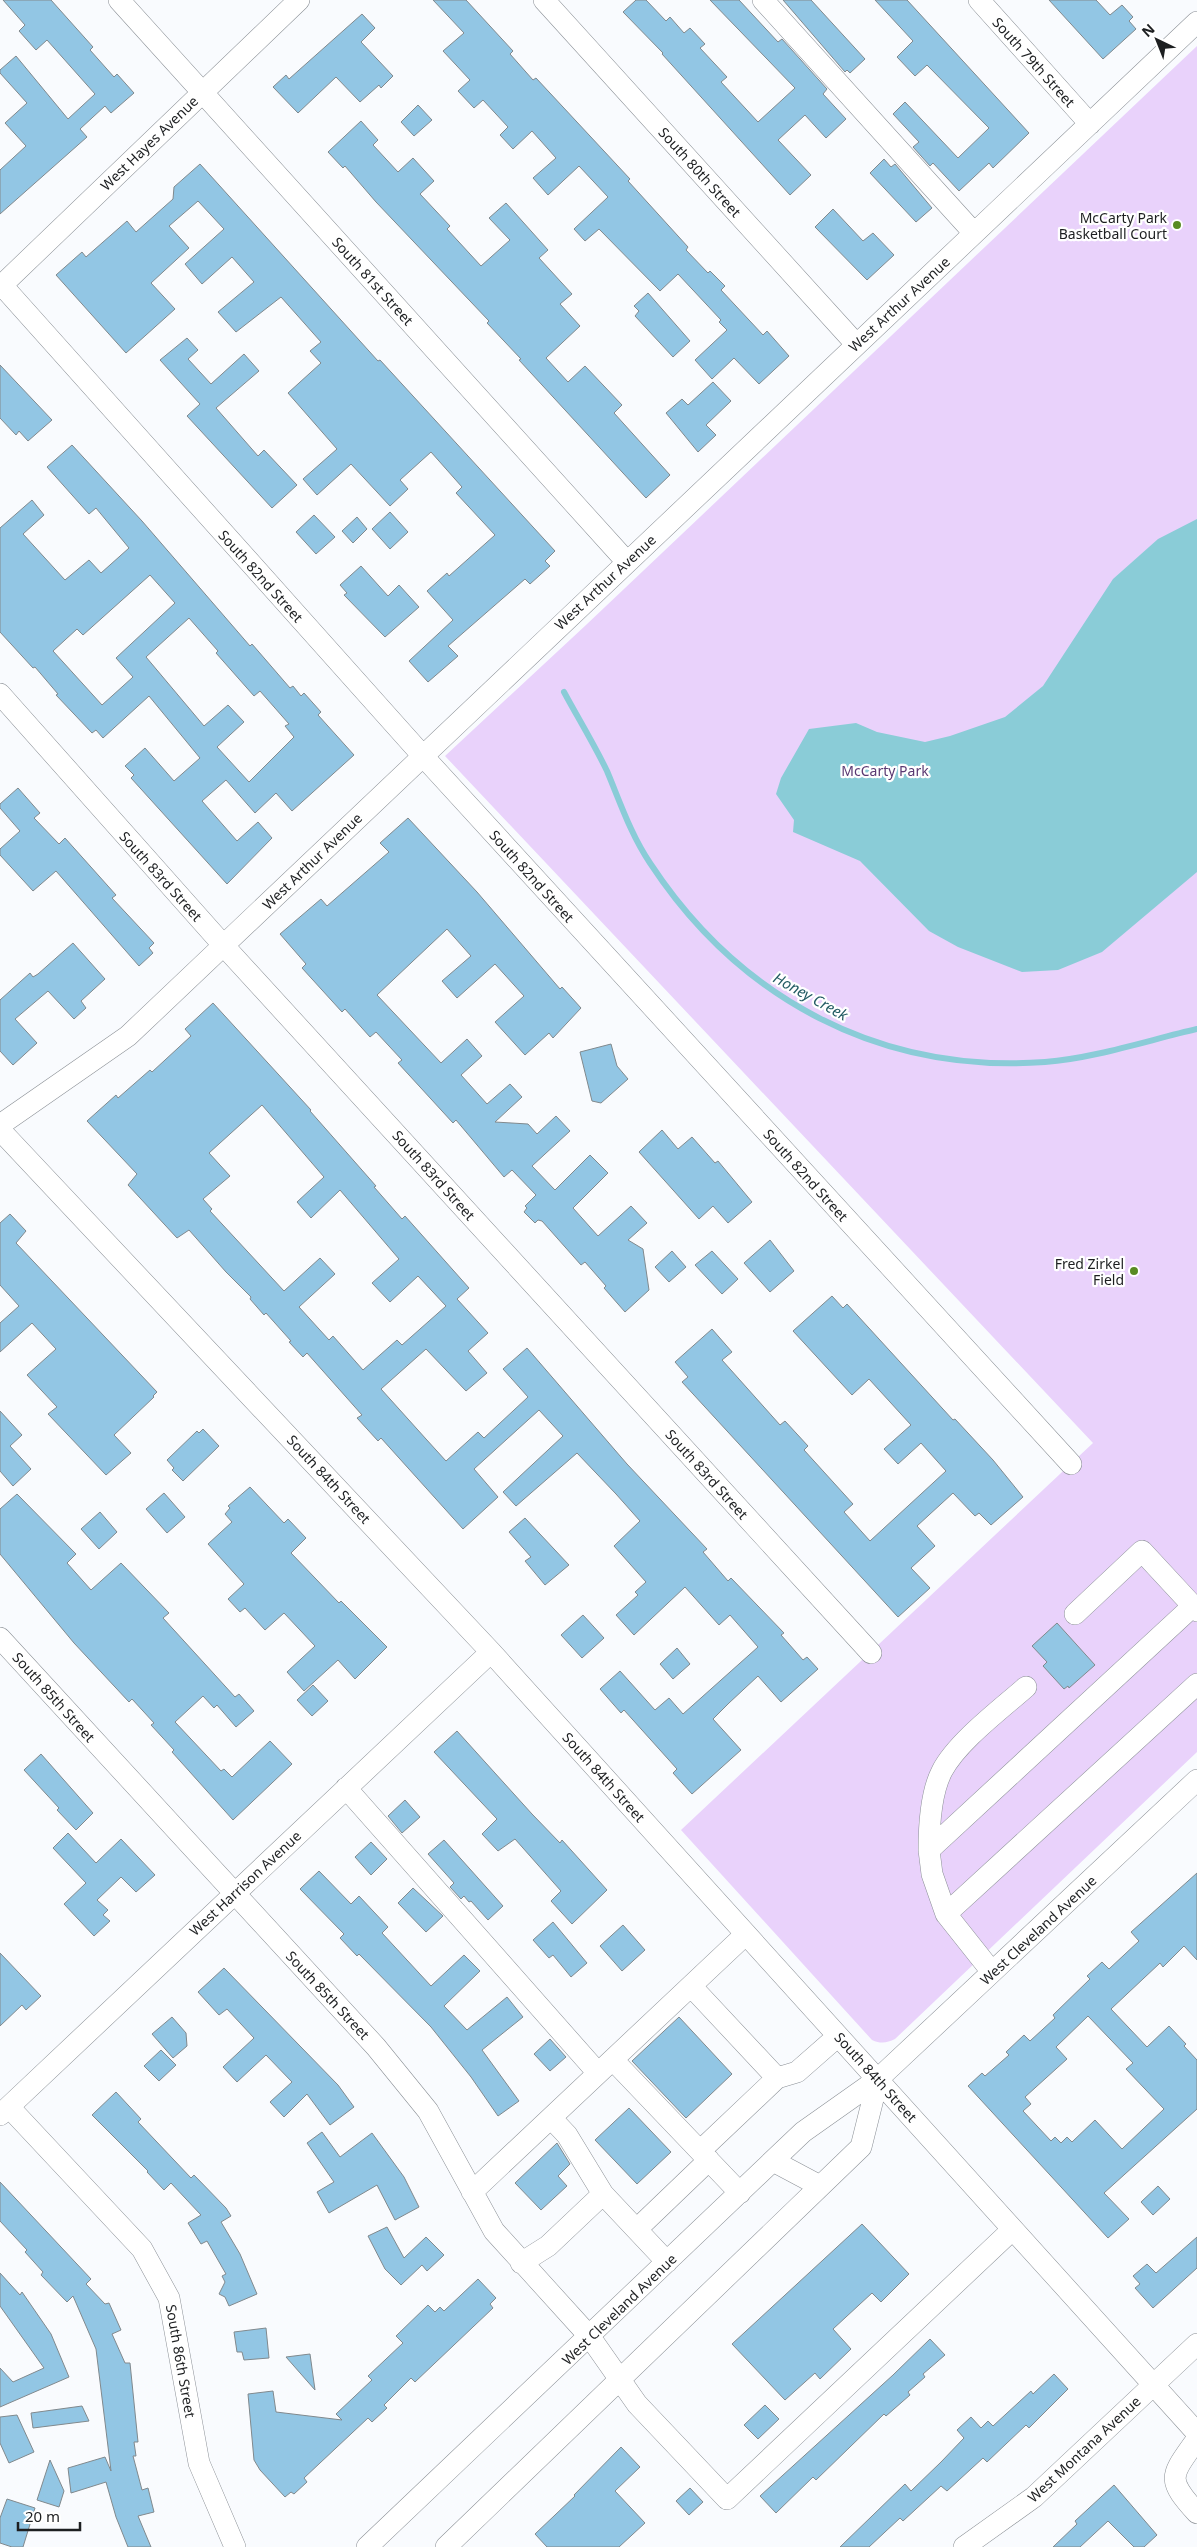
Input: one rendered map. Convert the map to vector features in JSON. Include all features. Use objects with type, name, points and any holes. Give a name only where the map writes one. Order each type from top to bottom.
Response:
[{"type":"street","name":"South 81st Street","points":[[119,0],[627,562]]},
{"type":"street","name":"West Hayes Avenue","points":[[1,285],[299,0]]},
{"type":"street","name":"South 80th Street","points":[[544,0],[856,344]]},
{"type":"street","points":[[763,0],[974,233]]},
{"type":"street","name":"South 79th Street","points":[[978,0],[1090,124]]},
{"type":"street","name":"West Arthur Avenue","points":[[0,1125],[128,1036],[422,755],[1197,22]]},
{"type":"street","name":"South 82nd Street","points":[[1,285],[422,755],[1071,1464]]},
{"type":"street","name":"South 83rd Street","points":[[0,694],[224,946],[871,1653]]},
{"type":"street","name":"South 84th Street","points":[[0,1130],[491,1652],[1197,2433]]},
{"type":"street","points":[[929,1850],[1195,1609],[1142,1551],[1075,1614]]},
{"type":"street","name":"South 85th Street","points":[[0,1638],[376,2047],[428,2111],[494,2231],[590,2337],[637,2404],[727,2499],[1012,2230]]},
{"type":"street","name":"West Harrison Avenue","points":[[4,2111],[233,1893],[491,1652]]},
{"type":"street","points":[[946,1914],[1197,1684]]},
{"type":"street","points":[[992,1972],[946,1914],[932,1874],[929,1850],[929,1820],[942,1771],[965,1742],[1026,1687]]},
{"type":"street","name":"West Cleveland Avenue","points":[[366,2547],[590,2337],[803,2132],[878,2079],[1197,1780]]},
{"type":"street","points":[[346,1788],[605,2067],[704,2155],[740,2193]]},
{"type":"street","points":[[472,2192],[746,1934]]},
{"type":"street","points":[[691,1986],[777,2078]]},
{"type":"street","points":[[637,2229],[777,2078],[797,2072],[838,2036]]},
{"type":"street","points":[[446,2547],[861,2147],[878,2079]]},
{"type":"street","name":"South 86th Street","points":[[4,2111],[142,2249],[169,2298],[199,2464],[235,2547]]},
{"type":"street","points":[[551,2118],[567,2135],[603,2194],[667,2262]]},
{"type":"street","points":[[773,2161],[820,2186]]},
{"type":"street","points":[[521,2263],[548,2246],[603,2194]]},
{"type":"street","name":"West Montana Avenue","points":[[964,2547],[1034,2497],[1197,2344]]},
{"type":"street","points":[[1197,2439],[1177,2470],[1175,2480],[1180,2495],[1197,2513]]},
{"type":"green space","name":"McCarty Park","points":[[1197,46],[1197,1752],[895,2039],[887,2042],[878,2042],[872,2040],[681,1830],[1093,1443],[445,756],[586,625]]},
{"type":"water","points":[[1197,519],[1197,872],[1102,952],[1058,970],[1022,972],[958,947],[929,931],[860,861],[793,832],[794,820],[776,794],[781,778],[809,729],[856,723],[877,732],[925,742],[950,736],[1005,717],[1043,686],[1113,579],[1158,539]]},
{"type":"building","points":[[3,0],[51,0],[93,47],[90,50],[114,77],[117,74],[134,93],[111,113],[105,106],[80,129],[87,137],[0,214],[0,170],[26,146],[5,123],[27,103],[0,73],[0,70],[16,56],[68,119],[95,94],[47,40],[36,50],[19,31],[25,25]]},
{"type":"building","points":[[433,0],[466,0],[513,51],[510,54],[533,80],[536,78],[630,179],[628,181],[688,247],[686,250],[708,273],[710,271],[725,286],[721,290],[763,335],[767,331],[789,356],[759,384],[734,358],[712,379],[695,360],[727,330],[719,322],[721,320],[678,274],[660,291],[599,229],[585,241],[574,229],[608,197],[579,166],[548,195],[533,178],[556,158],[532,131],[513,149],[500,135],[508,127],[483,100],[474,108],[458,91],[470,80],[443,51],[464,33]]},
{"type":"building","points":[[636,0],[646,0],[666,21],[670,17],[684,33],[690,28],[705,44],[700,48],[727,77],[721,82],[758,122],[795,88],[710,0],[739,0],[778,42],[782,39],[827,89],[823,94],[846,119],[826,138],[805,115],[778,140],[811,175],[790,195],[663,53],[623,12]]},
{"type":"building","points":[[783,0],[811,0],[865,59],[850,73],[847,70],[845,72]]},
{"type":"building","points":[[875,0],[907,0],[1029,133],[993,168],[989,163],[959,191],[933,163],[930,166],[913,147],[919,142],[893,114],[905,102],[958,158],[989,128],[927,65],[915,76],[897,57],[913,41]]},
{"type":"building","points":[[1049,0],[1096,0],[1110,15],[1122,5],[1133,17],[1129,21],[1136,29],[1103,59]]},
{"type":"building","points":[[362,14],[375,28],[361,42],[393,76],[381,88],[379,85],[360,102],[336,77],[298,113],[273,87],[286,75],[289,79]]},
{"type":"building","points":[[418,105],[432,120],[414,136],[401,122]]},
{"type":"building","points":[[361,121],[378,140],[373,145],[398,172],[413,158],[434,181],[420,194],[450,226],[447,229],[481,266],[510,240],[489,218],[506,203],[548,250],[539,258],[572,294],[560,304],[580,326],[546,358],[568,382],[585,366],[622,405],[614,413],[670,475],[646,498],[519,360],[521,359],[487,323],[489,321],[376,202],[345,166],[343,168],[328,152]]},
{"type":"building","points":[[884,159],[891,167],[895,164],[932,208],[916,222],[870,173]]},
{"type":"building","points":[[200,164],[378,361],[380,360],[555,551],[545,561],[550,566],[530,584],[525,579],[448,646],[458,656],[428,682],[409,661],[453,620],[427,591],[447,573],[449,576],[495,535],[456,493],[462,487],[431,452],[400,480],[408,489],[390,506],[351,464],[317,495],[303,479],[337,449],[288,393],[321,363],[310,351],[321,342],[281,297],[236,332],[218,312],[254,282],[232,257],[202,284],[185,264],[224,229],[198,201],[169,226],[189,248],[151,283],[175,309],[126,353],[56,275],[82,252],[86,257],[127,221],[136,232],[173,199],[174,187]]},
{"type":"building","points":[[833,209],[863,241],[873,233],[894,255],[867,280],[815,227]]},
{"type":"building","points":[[648,293],[690,341],[673,357],[635,316],[639,311],[634,306]]},
{"type":"building","points":[[187,338],[198,350],[188,359],[211,384],[244,354],[259,371],[216,408],[258,456],[264,450],[297,485],[272,508],[187,416],[200,404],[160,360]]},
{"type":"building","points":[[0,365],[52,420],[28,441],[19,431],[16,435],[0,418]]},
{"type":"building","points":[[713,382],[731,401],[706,425],[716,435],[698,452],[666,413],[682,399],[688,405]]},
{"type":"building","points":[[72,445],[142,521],[250,646],[252,644],[290,688],[293,686],[301,696],[304,693],[321,712],[318,715],[354,755],[292,811],[276,793],[255,813],[226,780],[202,801],[237,841],[258,822],[272,838],[227,884],[131,778],[134,775],[125,766],[145,748],[174,781],[200,758],[149,696],[103,738],[96,730],[92,733],[56,695],[58,694],[35,667],[33,668],[0,632],[0,528],[32,500],[44,515],[23,534],[65,580],[89,560],[101,573],[129,548],[96,508],[89,514],[47,467]],"holes":[[[150,575],[175,603],[116,658],[133,677],[102,705],[53,651],[77,629],[83,635]],[[189,618],[218,651],[216,653],[254,696],[260,691],[289,724],[285,726],[294,737],[249,782],[217,747],[244,722],[228,705],[204,726],[146,657]]]},
{"type":"building","points":[[390,512],[408,532],[390,549],[372,529]]},
{"type":"building","points":[[314,515],[335,537],[316,554],[296,532]]},
{"type":"building","points":[[357,517],[367,529],[353,543],[342,531]]},
{"type":"building","points":[[361,566],[388,596],[399,585],[419,607],[385,637],[344,595],[347,593],[340,585]]},
{"type":"building","points":[[18,788],[40,813],[34,818],[59,844],[65,838],[116,895],[112,898],[154,943],[149,948],[153,953],[139,966],[56,871],[33,891],[0,855],[0,849],[20,831],[0,808],[0,804]]},
{"type":"building","points":[[408,818],[477,892],[560,989],[562,987],[581,1008],[553,1038],[549,1033],[525,1055],[495,1022],[524,996],[495,964],[457,998],[442,981],[471,956],[447,929],[377,995],[441,1063],[467,1039],[482,1056],[461,1075],[487,1104],[510,1084],[522,1097],[495,1122],[528,1124],[537,1134],[556,1116],[570,1131],[532,1166],[555,1190],[590,1155],[608,1173],[573,1208],[598,1236],[631,1206],[647,1223],[628,1240],[643,1249],[649,1290],[625,1312],[585,1262],[581,1265],[542,1221],[538,1220],[535,1223],[524,1212],[527,1208],[525,1206],[536,1195],[512,1170],[504,1177],[456,1120],[453,1123],[398,1063],[402,1060],[376,1032],[370,1037],[345,1009],[342,1012],[302,968],[306,964],[280,934],[321,899],[327,906],[389,852],[380,843]]},
{"type":"building","points":[[73,943],[105,979],[81,1001],[86,1008],[74,1019],[48,991],[15,1019],[37,1043],[13,1065],[0,1051],[0,1000],[30,973],[33,977],[38,974]]},
{"type":"building","points":[[213,1003],[311,1110],[402,1219],[405,1216],[469,1288],[457,1299],[488,1333],[468,1351],[487,1373],[466,1391],[426,1349],[381,1389],[446,1461],[478,1432],[484,1438],[528,1397],[503,1369],[527,1348],[627,1464],[707,1549],[703,1552],[728,1581],[731,1578],[784,1633],[781,1635],[803,1660],[807,1657],[818,1669],[781,1702],[758,1676],[729,1703],[713,1719],[741,1750],[692,1794],[673,1773],[677,1769],[624,1710],[621,1713],[600,1689],[620,1671],[655,1710],[669,1698],[683,1714],[758,1647],[730,1615],[719,1625],[685,1587],[634,1635],[616,1615],[638,1595],[635,1592],[646,1582],[614,1546],[640,1521],[616,1494],[577,1453],[516,1506],[503,1492],[563,1436],[539,1410],[474,1469],[498,1497],[463,1529],[381,1438],[378,1441],[357,1418],[362,1415],[307,1353],[303,1357],[266,1313],[264,1315],[250,1299],[251,1297],[189,1230],[177,1238],[128,1185],[137,1174],[87,1121],[116,1095],[118,1098],[150,1070],[152,1072],[191,1036],[185,1029]],"holes":[[[262,1105],[324,1177],[297,1202],[311,1218],[340,1190],[399,1259],[372,1283],[390,1302],[418,1276],[446,1306],[402,1345],[397,1340],[363,1370],[333,1336],[329,1340],[299,1307],[335,1274],[320,1258],[284,1291],[210,1211],[212,1209],[203,1199],[230,1176],[209,1153]]]},
{"type":"building","points":[[611,1044],[617,1066],[628,1079],[601,1103],[592,1101],[580,1052]]},
{"type":"building","points":[[662,1130],[678,1149],[692,1137],[715,1163],[718,1161],[752,1202],[728,1223],[713,1206],[699,1219],[639,1152]]},
{"type":"building","points":[[10,1214],[26,1231],[16,1243],[157,1392],[114,1435],[131,1453],[106,1475],[48,1414],[57,1407],[27,1375],[56,1349],[32,1323],[0,1352],[0,1323],[19,1306],[0,1285],[0,1223]]},
{"type":"building","points":[[770,1240],[794,1271],[770,1292],[744,1263]]},
{"type":"building","points":[[672,1251],[686,1267],[669,1282],[655,1267]]},
{"type":"building","points":[[712,1251],[738,1279],[722,1294],[695,1265]]},
{"type":"building","points":[[832,1296],[843,1308],[847,1304],[953,1420],[955,1419],[993,1460],[1023,1497],[991,1525],[979,1513],[975,1516],[953,1493],[917,1526],[935,1546],[911,1568],[930,1588],[898,1617],[682,1382],[688,1377],[675,1362],[712,1329],[732,1352],[722,1360],[780,1425],[785,1421],[808,1446],[804,1450],[853,1504],[844,1512],[870,1541],[946,1471],[921,1443],[898,1464],[884,1449],[911,1425],[869,1379],[852,1395],[793,1331]]},
{"type":"building","points":[[0,1411],[22,1435],[10,1446],[31,1469],[13,1486],[0,1471]]},
{"type":"building","points":[[203,1429],[219,1446],[183,1481],[172,1470],[174,1468],[167,1460],[197,1431],[199,1433]]},
{"type":"building","points":[[250,1487],[284,1523],[288,1519],[306,1538],[291,1553],[339,1603],[341,1601],[387,1647],[355,1679],[338,1660],[304,1691],[287,1672],[315,1646],[284,1613],[265,1630],[245,1608],[240,1612],[228,1599],[244,1584],[208,1544],[232,1522],[225,1514],[230,1508],[228,1506]]},
{"type":"building","points":[[164,1493],[185,1517],[167,1533],[146,1509]]},
{"type":"building","points":[[17,1494],[76,1554],[67,1563],[91,1590],[121,1563],[169,1613],[163,1618],[235,1697],[239,1694],[254,1711],[236,1727],[217,1705],[214,1708],[203,1696],[175,1722],[221,1771],[224,1769],[232,1777],[270,1741],[292,1764],[233,1820],[172,1752],[174,1750],[151,1725],[154,1723],[132,1699],[129,1702],[74,1643],[0,1554],[0,1509]]},
{"type":"building","points":[[100,1512],[117,1532],[99,1549],[81,1529]]},
{"type":"building","points":[[525,1518],[569,1565],[545,1585],[525,1561],[531,1557],[509,1532]]},
{"type":"building","points":[[583,1615],[604,1638],[582,1658],[561,1635]]},
{"type":"building","points":[[1057,1623],[1095,1665],[1069,1688],[1068,1686],[1064,1689],[1043,1666],[1047,1662],[1032,1646]]},
{"type":"building","points":[[677,1648],[690,1664],[673,1679],[660,1664]]},
{"type":"building","points":[[313,1685],[328,1701],[312,1716],[297,1700]]},
{"type":"building","points":[[457,1731],[532,1814],[560,1843],[562,1840],[607,1890],[572,1924],[551,1901],[561,1891],[515,1839],[498,1851],[482,1834],[497,1819],[434,1752]]},
{"type":"building","points":[[41,1754],[93,1813],[76,1830],[57,1810],[59,1808],[24,1770]]},
{"type":"building","points":[[405,1800],[420,1817],[402,1833],[388,1816]]},
{"type":"building","points":[[68,1833],[96,1863],[121,1839],[155,1875],[136,1892],[121,1877],[97,1900],[108,1910],[103,1915],[110,1921],[94,1936],[64,1904],[86,1883],[53,1848]]},
{"type":"building","points":[[444,1840],[503,1906],[488,1920],[471,1901],[469,1902],[464,1896],[461,1899],[450,1887],[454,1883],[428,1854]]},
{"type":"building","points":[[371,1842],[387,1859],[371,1875],[355,1857]]},
{"type":"building","points":[[319,1871],[351,1904],[359,1896],[388,1927],[382,1933],[431,1986],[464,1955],[480,1971],[444,2006],[467,2030],[507,1997],[523,2017],[482,2050],[519,2101],[498,2116],[471,2077],[431,2027],[359,1954],[357,1956],[340,1938],[344,1934],[300,1889]]},
{"type":"building","points":[[1197,1873],[1197,1960],[1184,1946],[1163,1967],[1160,1963],[1111,2009],[1147,2047],[1169,2026],[1186,2044],[1184,2046],[1197,2060],[1197,2109],[1104,2193],[1129,2219],[1108,2238],[968,2086],[982,2073],[985,2076],[1009,2055],[1006,2052],[1024,2035],[1030,2041],[1055,2018],[1053,2015],[1090,1979],[1087,1976],[1102,1962],[1109,1969],[1139,1941],[1131,1932]],"holes":[[[1088,2016],[1133,2063],[1126,2069],[1164,2109],[1122,2149],[1095,2120],[1072,2142],[1067,2137],[1061,2143],[1055,2137],[1051,2141],[1023,2111],[1031,2104],[1025,2097],[1067,2059],[1056,2047]]]},
{"type":"building","points":[[413,1888],[443,1916],[426,1932],[398,1903]]},
{"type":"building","points":[[553,1922],[587,1963],[571,1977],[553,1955],[549,1958],[533,1940]]},
{"type":"building","points":[[623,1925],[645,1950],[622,1971],[600,1946]]},
{"type":"building","points":[[0,1953],[41,1996],[26,2010],[22,2005],[0,2026]]},
{"type":"building","points":[[224,1968],[338,2085],[354,2107],[330,2125],[307,2094],[284,2117],[270,2102],[292,2082],[266,2055],[237,2082],[223,2067],[254,2038],[227,2009],[219,2015],[198,1992]]},
{"type":"building","points":[[172,2017],[186,2033],[187,2046],[173,2058],[152,2034]]},
{"type":"building","points":[[679,2017],[732,2074],[686,2118],[632,2061]]},
{"type":"building","points":[[550,2039],[566,2057],[550,2071],[534,2054]]},
{"type":"building","points":[[161,2050],[176,2065],[159,2081],[144,2066]]},
{"type":"building","points":[[116,2092],[141,2119],[138,2122],[191,2178],[194,2175],[226,2208],[231,2216],[221,2222],[240,2254],[257,2294],[229,2306],[225,2297],[219,2294],[225,2282],[222,2276],[226,2274],[207,2241],[201,2244],[188,2223],[201,2215],[171,2183],[164,2190],[148,2171],[92,2115]]},
{"type":"building","points":[[629,2108],[671,2152],[637,2184],[595,2140]]},
{"type":"building","points":[[322,2132],[340,2157],[372,2133],[404,2177],[419,2207],[395,2220],[377,2185],[329,2213],[317,2192],[334,2182],[307,2143]]},
{"type":"building","points":[[557,2143],[570,2164],[558,2176],[567,2186],[541,2210],[515,2183]]},
{"type":"building","points":[[0,2182],[91,2279],[86,2284],[105,2304],[109,2303],[121,2330],[112,2334],[125,2363],[130,2363],[138,2442],[134,2442],[136,2456],[133,2456],[142,2490],[148,2488],[154,2512],[138,2516],[151,2547],[128,2547],[116,2517],[106,2482],[71,2493],[68,2468],[105,2457],[111,2471],[96,2349],[73,2296],[67,2302],[41,2275],[43,2272],[25,2252],[27,2250],[0,2221]]},
{"type":"building","points":[[1158,2186],[1170,2199],[1153,2215],[1141,2202]]},
{"type":"building","points":[[862,2224],[909,2274],[881,2302],[872,2293],[833,2329],[851,2349],[820,2379],[815,2373],[785,2400],[732,2344]]},
{"type":"building","points":[[387,2227],[404,2258],[426,2237],[444,2255],[427,2271],[422,2265],[401,2285],[385,2269],[368,2236]]},
{"type":"building","points":[[1197,2237],[1197,2268],[1153,2308],[1135,2288],[1140,2284],[1133,2276],[1147,2264],[1156,2273]]},
{"type":"building","points":[[0,2273],[20,2295],[22,2292],[51,2334],[69,2377],[0,2407],[0,2368],[13,2382],[44,2368],[0,2306]]},
{"type":"building","points":[[478,2279],[496,2298],[490,2304],[493,2308],[415,2382],[411,2378],[384,2405],[387,2408],[372,2422],[368,2418],[304,2478],[307,2482],[294,2494],[291,2492],[285,2497],[260,2470],[254,2460],[248,2394],[273,2391],[276,2412],[342,2420],[336,2414],[372,2380],[368,2376],[403,2343],[396,2336],[428,2305],[435,2312],[440,2307],[444,2311]]},
{"type":"building","points":[[266,2328],[269,2358],[244,2360],[242,2352],[237,2352],[234,2332]]},
{"type":"building","points":[[930,2339],[945,2355],[923,2374],[925,2377],[908,2392],[910,2395],[886,2416],[884,2414],[816,2480],[813,2477],[776,2513],[760,2496]]},
{"type":"building","points":[[310,2354],[315,2390],[286,2357]]},
{"type":"building","points":[[1054,2374],[1068,2389],[1029,2428],[1026,2425],[987,2462],[983,2458],[947,2491],[941,2486],[903,2521],[900,2518],[869,2547],[840,2547],[905,2484],[911,2491],[941,2462],[964,2438],[957,2430],[971,2417],[981,2428],[988,2421],[993,2426],[1031,2391],[1033,2394]]},
{"type":"building","points":[[765,2405],[779,2419],[758,2439],[744,2425]]},
{"type":"building","points":[[82,2406],[89,2421],[33,2428],[31,2413]]},
{"type":"building","points":[[17,2415],[34,2452],[9,2463],[0,2443],[0,2417]]},
{"type":"building","points":[[621,2447],[640,2467],[615,2491],[645,2523],[619,2547],[547,2547],[535,2534],[575,2496]]},
{"type":"building","points":[[50,2460],[64,2491],[59,2507],[37,2500]]},
{"type":"building","points":[[1114,2485],[1157,2535],[1144,2547],[1134,2547],[1108,2521],[1080,2547],[1053,2547],[1077,2524],[1075,2521]]},
{"type":"building","points":[[690,2488],[703,2502],[689,2515],[676,2501]]},
{"type":"building","points":[[7,2499],[35,2508],[23,2547],[12,2547],[0,2543],[0,2518]]},
{"type":"waterway","name":"Honey Creek","points":[[564,692],[607,771],[626,818],[643,852],[686,911],[727,954],[771,989],[820,1018],[872,1040],[927,1055],[985,1063],[1045,1062],[1083,1057],[1197,1029]]},
{"type":"place","name":"McCarty Park Basketball Court","points":[[1177,225]]},
{"type":"place","name":"Fred Zirkel Field","points":[[1134,1271]]}]
